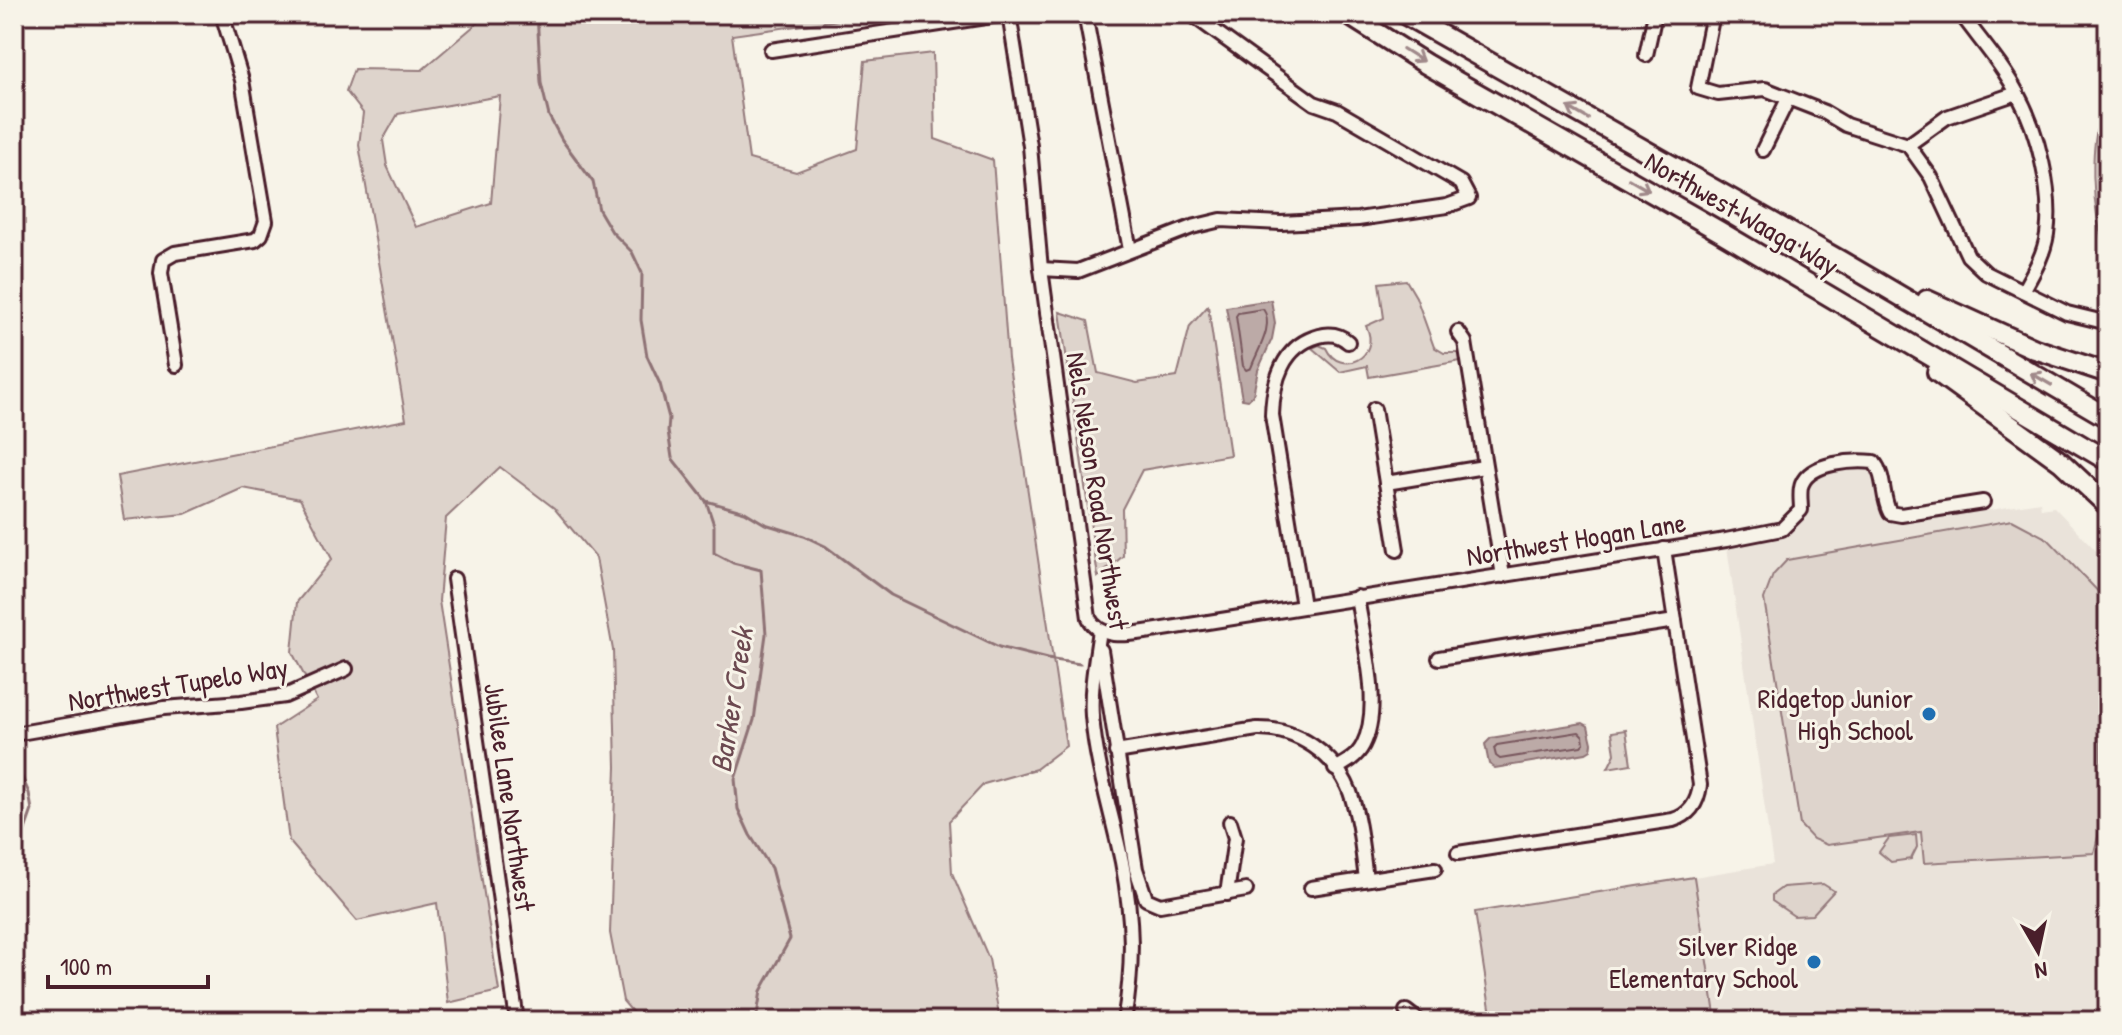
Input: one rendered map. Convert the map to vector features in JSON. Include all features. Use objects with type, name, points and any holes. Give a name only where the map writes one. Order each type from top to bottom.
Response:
[{"type":"highway","name":"Northwest Waaga Way","points":[[1347,14],[1426,64],[1719,231],[2108,461]]},
{"type":"highway","name":"Northwest Waaga Way","points":[[1404,14],[1841,261],[2108,418]]},
{"type":"highway","points":[[1841,261],[2035,349],[2108,373]]},
{"type":"highway","points":[[1881,328],[1960,390],[2061,462],[2108,506]]},
{"type":"street","points":[[176,365],[161,273],[163,260],[175,253],[255,240],[261,235],[266,221],[242,80],[222,14]]},
{"type":"street","points":[[771,50],[1007,14]]},
{"type":"street","name":"Nels Nelson Road Northwest","points":[[1007,14],[1030,146],[1041,269],[1089,618],[1099,634],[1092,719],[1122,861],[1132,931],[1132,977],[1124,1021]]},
{"type":"street","points":[[1085,14],[1130,250]]},
{"type":"street","points":[[1041,269],[1078,271],[1192,227],[1221,220],[1281,223],[1358,219],[1447,206],[1469,198],[1461,183],[1337,111],[1314,103],[1191,14]]},
{"type":"street","points":[[1646,55],[1655,14]]},
{"type":"street","points":[[1697,14],[1710,14],[1698,88],[1718,94],[1765,89],[1824,112],[1846,125],[1908,145],[1931,177],[1968,256],[1986,273],[2067,313],[2108,323]]},
{"type":"street","points":[[1961,14],[2017,93],[2033,127],[2046,183],[2047,234],[2038,264],[2023,291]]},
{"type":"street","points":[[1908,145],[1947,117],[2017,93]]},
{"type":"street","points":[[1763,150],[1788,99]]},
{"type":"street","points":[[1458,332],[1465,342],[1503,576]]},
{"type":"street","points":[[1303,606],[1272,415],[1273,392],[1281,367],[1297,344],[1326,334],[1335,334],[1348,342]]},
{"type":"street","points":[[1374,409],[1397,550]]},
{"type":"street","name":"Northwest Hogan Lane","points":[[1099,634],[1119,635],[1503,576],[1782,529],[1801,510],[1801,487],[1807,475],[1820,468],[1864,461],[1874,462],[1881,471],[1890,513],[1901,515],[1983,502]]},
{"type":"street","points":[[1386,483],[1484,467]]},
{"type":"street","points":[[1458,853],[1673,820],[1683,817],[1699,798],[1700,785],[1664,549]]},
{"type":"street","name":"Jubilee Lane Northwest","points":[[454,579],[517,1021]]},
{"type":"street","points":[[1335,769],[1354,758],[1363,745],[1372,715],[1357,597]]},
{"type":"street","points":[[1439,658],[1675,621]]},
{"type":"street","points":[[1099,634],[1136,869],[1146,899],[1160,905],[1246,890]]},
{"type":"street","name":"Northwest Tupelo Way","points":[[14,734],[164,708],[285,696],[346,669]]},
{"type":"street","points":[[1116,752],[1274,728],[1308,741],[1346,783],[1357,815],[1366,879]]},
{"type":"street","points":[[1227,894],[1235,838],[1230,822]]},
{"type":"street","points":[[1311,888],[1435,869]]},
{"type":"street","points":[[1406,1011],[1419,1021]]},
{"type":"shaded area","points":[[488,14],[882,14],[732,35],[749,159],[796,172],[857,149],[865,61],[933,53],[935,139],[993,160],[1008,359],[1066,746],[1036,769],[984,784],[949,821],[952,873],[989,959],[1000,1021],[640,1021],[623,1001],[610,933],[616,767],[613,650],[596,558],[554,508],[500,467],[446,518],[439,601],[499,991],[448,1003],[437,903],[357,921],[289,841],[274,728],[317,700],[292,652],[297,602],[332,559],[300,499],[243,488],[185,514],[124,520],[117,476],[406,420],[359,145],[363,113],[346,91],[354,69],[422,70]],"holes":[[[500,96],[491,203],[416,227],[387,166],[383,140],[398,114]]]},
{"type":"shaded area","points":[[2108,94],[2108,259],[2098,220],[2093,176],[2096,133]]},
{"type":"shaded area","points":[[1406,280],[1416,297],[1434,347],[1444,353],[1460,353],[1461,361],[1369,377],[1367,366],[1340,372],[1312,348],[1319,345],[1326,348],[1340,362],[1357,360],[1368,347],[1366,326],[1384,318],[1379,283]]},
{"type":"shaded area","points":[[1208,306],[1230,455],[1142,470],[1122,509],[1123,556],[1098,577],[1060,312],[1088,321],[1098,373],[1137,383],[1177,377],[1190,326]]},
{"type":"shaded area","name":"Ridgetop Junior High School","points":[[1874,462],[1890,513],[1983,502],[1984,511],[2040,502],[2041,509],[2054,507],[2108,563],[2108,1021],[1716,1021],[1694,877],[1773,864],[1726,540],[1781,529],[1794,519],[1807,475]]},
{"type":"shaded area","name":"Ridgetop Junior High School","points":[[2012,520],[2048,539],[2108,602],[2108,691],[2100,692],[2102,820],[2094,853],[1924,863],[1921,832],[1827,845],[1813,839],[1800,825],[1764,599],[1773,575],[1787,560]]},
{"type":"shaded area","points":[[2105,695],[2108,695],[2108,813],[2104,813]]},
{"type":"shaded area","points":[[1626,730],[1631,764],[1608,768],[1615,754],[1612,732]]},
{"type":"shaded area","points":[[1916,835],[1917,847],[1911,859],[1891,862],[1879,852],[1889,838]]},
{"type":"shaded area","points":[[1694,877],[1716,1021],[1492,1021],[1475,912]]},
{"type":"shaded area","points":[[1823,884],[1834,891],[1812,915],[1794,916],[1772,901],[1772,895],[1783,887]]},
{"type":"water","points":[[1271,300],[1275,323],[1272,339],[1258,370],[1253,395],[1248,400],[1242,399],[1226,307]]},
{"type":"water","points":[[1583,723],[1588,726],[1592,743],[1591,750],[1586,753],[1495,768],[1489,764],[1485,744],[1491,738]]},
{"type":"waterway","name":"Barker Creek","points":[[537,14],[541,83],[549,116],[562,140],[593,182],[599,210],[612,232],[632,252],[642,273],[641,320],[647,356],[660,384],[669,418],[672,458],[706,501],[714,525],[714,553],[733,563],[761,570],[766,634],[754,720],[735,779],[738,809],[771,868],[790,939],[761,991],[756,1021]]},
{"type":"waterway","points":[[706,501],[745,512],[765,524],[825,546],[891,595],[999,647],[1080,664]]},
{"type":"waterway","points":[[14,711],[15,724]]},
{"type":"waterway","points":[[14,861],[32,810],[29,793],[17,766],[16,742]]},
{"type":"place","name":"Ridgetop Junior High School","points":[[1929,714]]},
{"type":"place","name":"Silver Ridge Elementary School","points":[[1814,962]]}]
